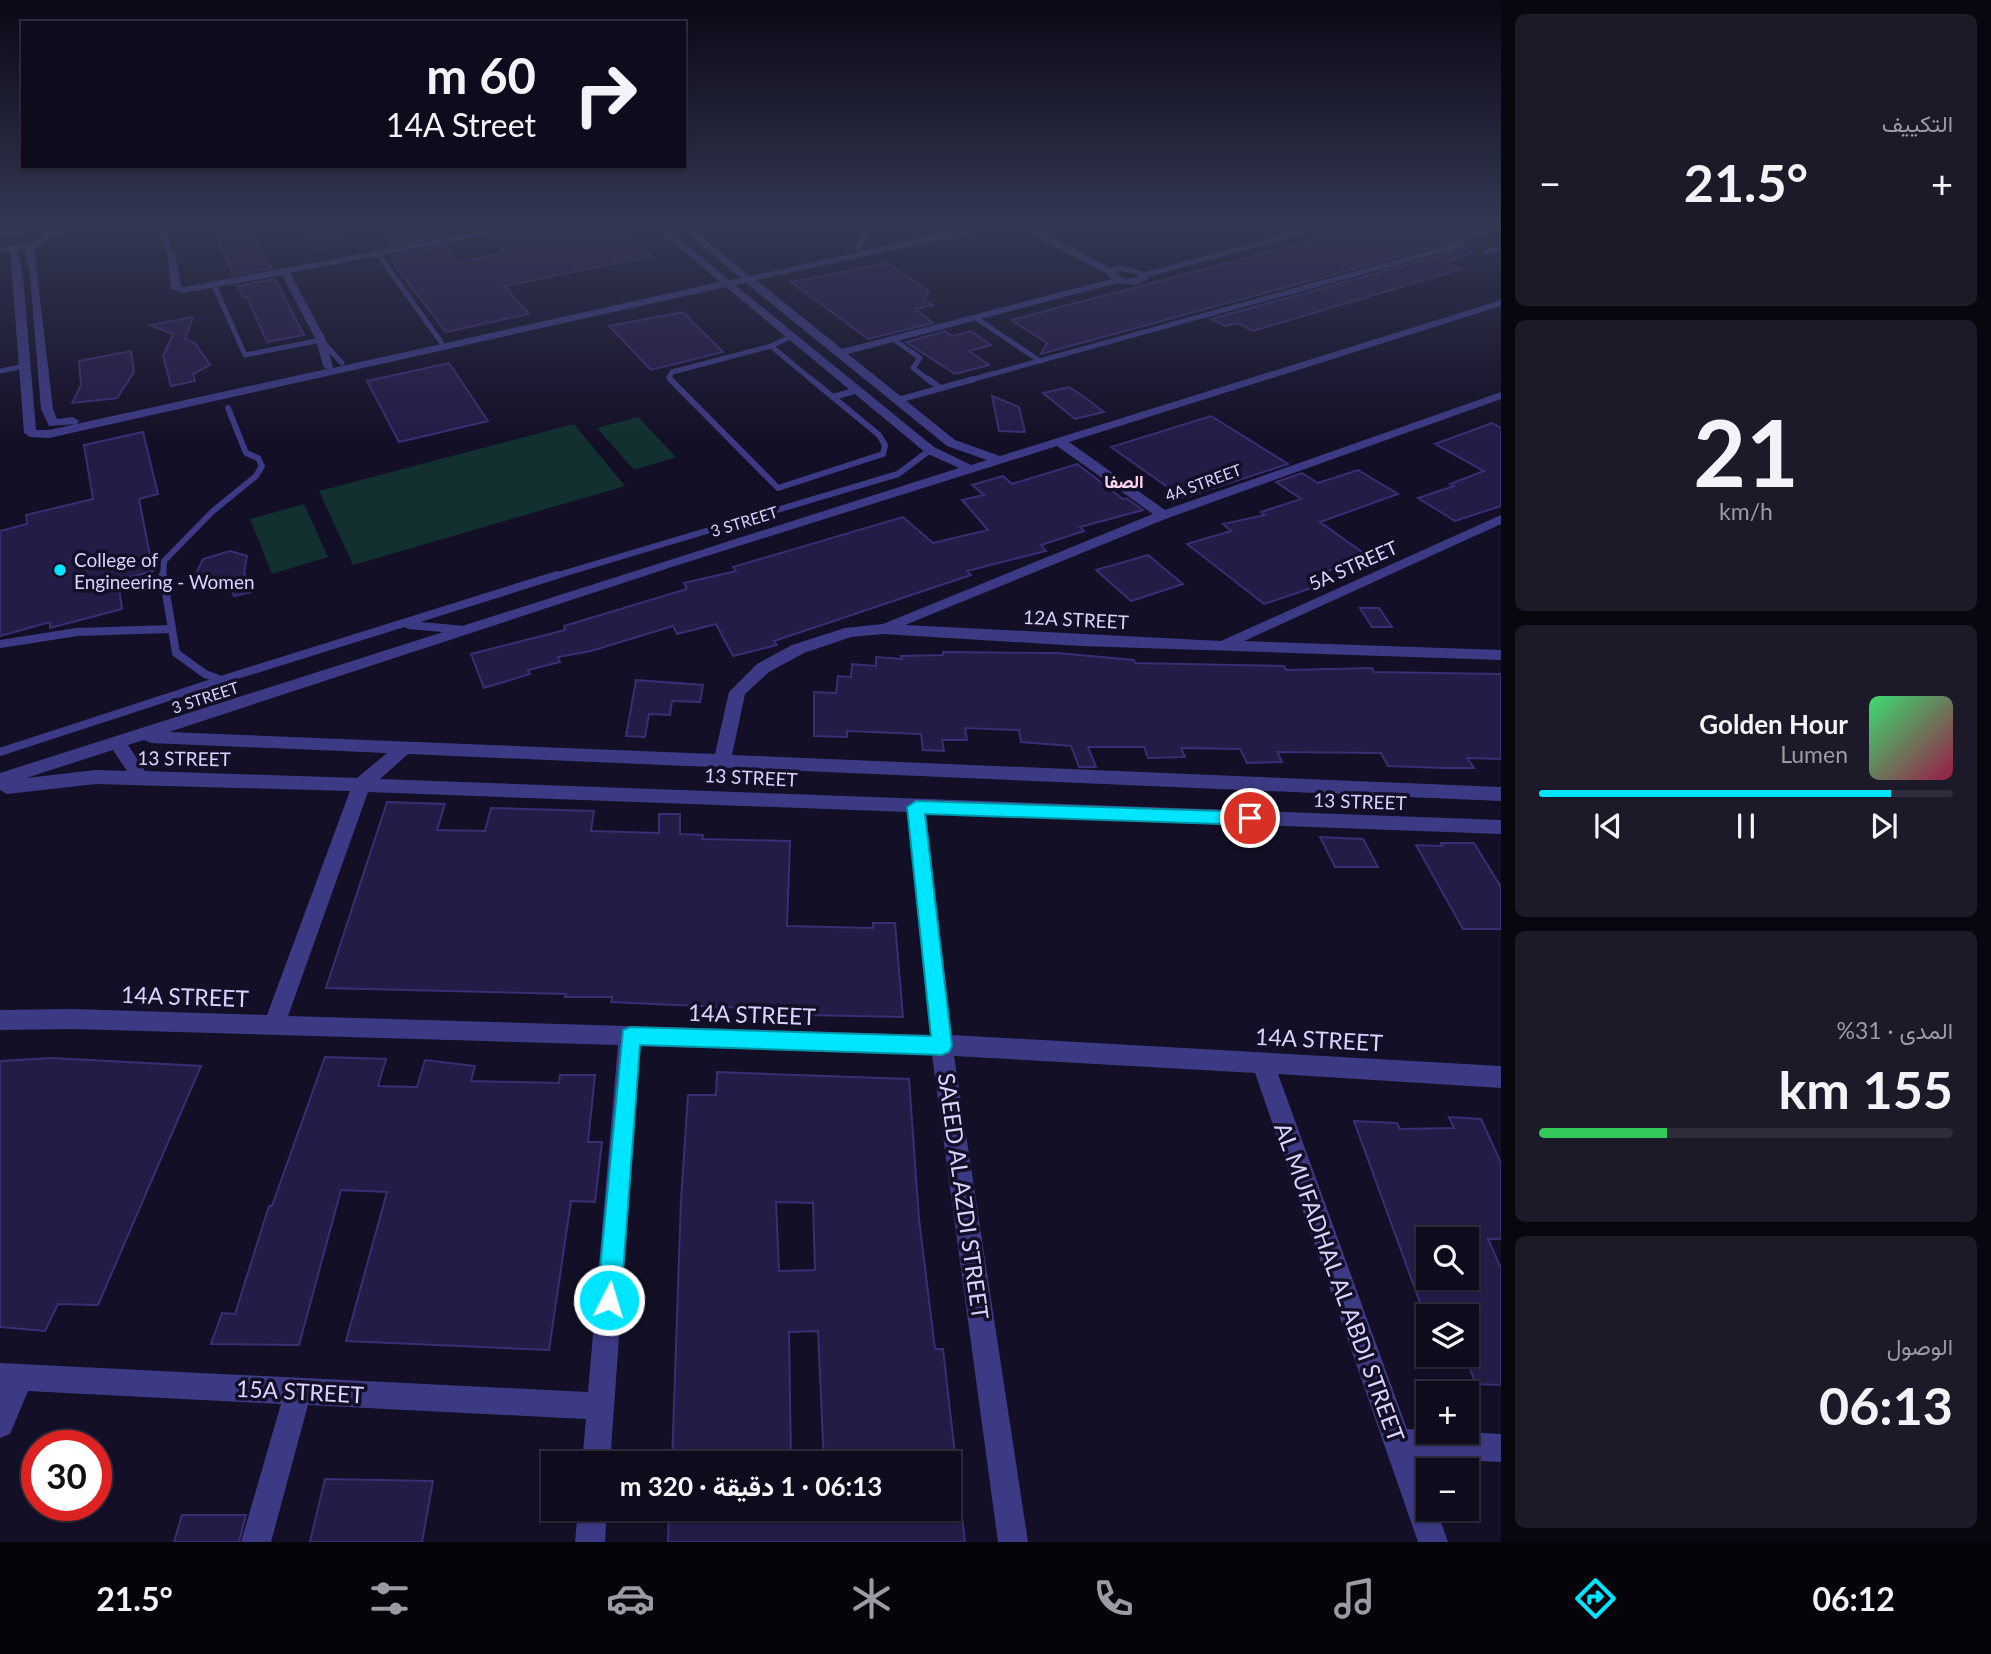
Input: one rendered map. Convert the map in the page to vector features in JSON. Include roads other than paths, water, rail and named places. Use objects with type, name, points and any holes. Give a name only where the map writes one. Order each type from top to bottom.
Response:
[{"type":"street","points":[[19,297],[30,433],[38,435],[659,297]]},
{"type":"street","points":[[36,297],[47,409],[53,423]]},
{"type":"street","points":[[299,297],[321,340],[329,366]]},
{"type":"street","points":[[744,297],[930,450],[970,470]]},
{"type":"street","points":[[771,297],[951,443],[1001,460]]},
{"type":"street","points":[[836,350],[1035,297]]},
{"type":"street","points":[[836,350],[976,318],[1045,297]]},
{"type":"street","name":"3 STREET","points":[[0,780],[1501,303]]},
{"type":"street","points":[[38,435],[53,423],[329,366],[343,367],[441,342],[535,325]]},
{"type":"street","points":[[791,335],[812,330]]},
{"type":"street","points":[[861,393],[884,389]]},
{"type":"street","name":"4A STREET","points":[[883,629],[1163,515],[1501,395]]},
{"type":"street","points":[[1060,442],[1163,515]]},
{"type":"street","points":[[930,450],[951,443]]},
{"type":"street","name":"5A STREET","points":[[1222,646],[1501,519]]},
{"type":"street","name":"12A STREET","points":[[722,762],[737,692],[764,668],[798,649],[850,632],[883,629],[1222,646],[1501,655]]},
{"type":"street","name":"13 STREET","points":[[141,737],[1501,794]]},
{"type":"street","points":[[118,744],[140,777]]},
{"type":"street","points":[[274,1025],[362,784],[404,748]]},
{"type":"street","name":"13 STREET","points":[[0,788],[96,777],[140,777],[730,796],[916,807],[1501,827]]},
{"type":"street","name":"SAEED AL AZDI STREET","points":[[916,807],[942,1046],[1013,1542]]},
{"type":"street","name":"14A STREET","points":[[0,1020],[73,1018],[942,1046],[1501,1077]]},
{"type":"street","points":[[597,1451],[630,1036]]},
{"type":"street","name":"AL MUFADHAL AL ABDI STREET","points":[[1262,1062],[1433,1542]]},
{"type":"street","points":[[0,1424],[10,1376]]},
{"type":"street","name":"15A STREET","points":[[10,1376],[600,1406]]},
{"type":"street","points":[[256,1542],[298,1391]]},
{"type":"street","points":[[1398,1443],[1501,1448]]},
{"type":"street","points":[[590,1542],[592,1521]]},
{"type":"lane","points":[[219,297],[245,355],[321,340],[343,367]]},
{"type":"lane","points":[[409,297],[441,342]]},
{"type":"lane","points":[[898,400],[1272,297]]},
{"type":"lane","points":[[976,318],[1040,361]]},
{"type":"lane","points":[[771,346],[879,435],[885,445],[883,454],[778,488],[669,378],[672,372],[771,346],[791,335]]},
{"type":"lane","points":[[893,339],[920,358],[913,368],[940,388]]},
{"type":"lane","points":[[0,371],[24,366]]},
{"type":"lane","points":[[833,397],[861,393]]},
{"type":"lane","points":[[222,680],[205,674],[176,653],[162,585],[164,561],[213,511],[256,475],[262,466],[258,458],[247,453],[228,408]]},
{"type":"lane","points":[[0,752],[665,542],[898,474],[930,450]]},
{"type":"lane","points":[[404,624],[466,630]]},
{"type":"lane","points":[[0,644],[77,632],[171,629]]},
{"type":"place","name":"College of Engineering - Women","points":[[60,570]]},
{"type":"district","name":"الصفا","points":[[1124,481]]}]
